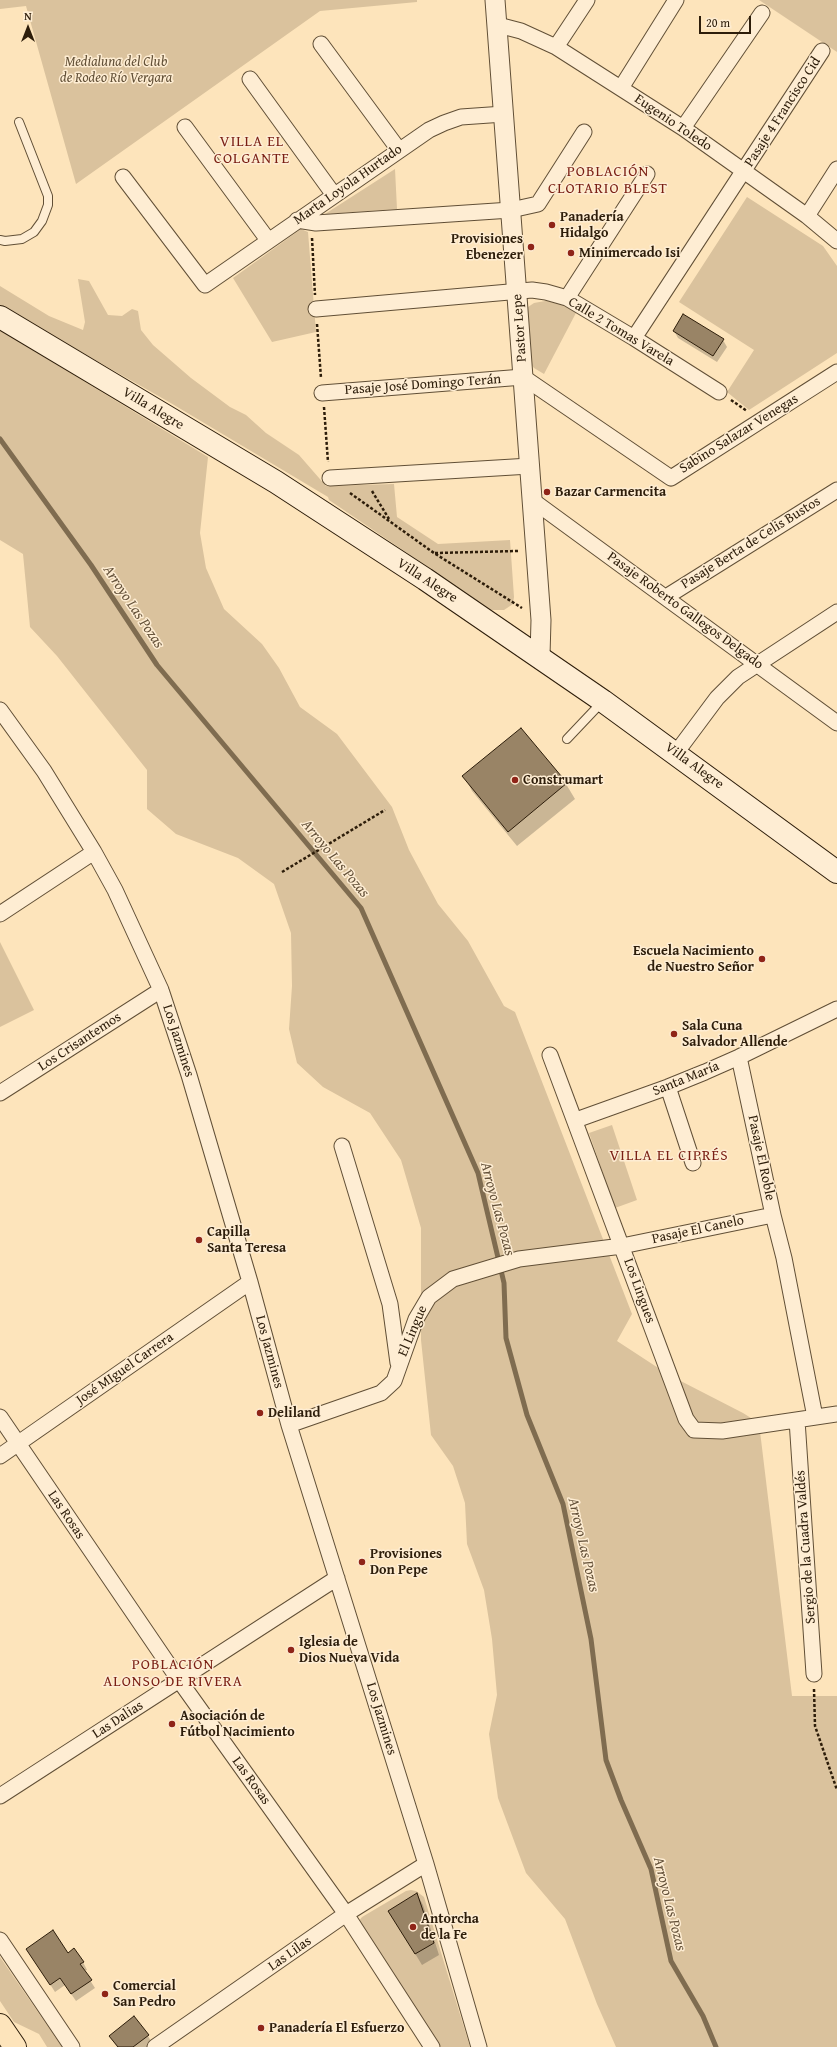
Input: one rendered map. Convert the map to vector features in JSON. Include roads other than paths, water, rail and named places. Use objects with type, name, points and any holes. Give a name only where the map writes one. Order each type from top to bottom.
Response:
[{"type":"highway","points":[[0,2025],[15,2047]]},
{"type":"main road","name":"Villa Alegre","points":[[0,317],[276,482],[540,656],[676,753],[837,872]]},
{"type":"street","name":"Pastor Lepe","points":[[495,0],[541,620],[540,656]]},
{"type":"street","points":[[556,47],[587,0]]},
{"type":"street","points":[[621,88],[676,0]]},
{"type":"street","points":[[683,128],[762,13]]},
{"type":"street","name":"Eugenio Toledo","points":[[498,25],[521,31],[556,47],[621,88],[683,128],[806,216],[837,241]]},
{"type":"street","points":[[321,44],[399,150]]},
{"type":"street","name":"Pasaje 4 Francisco Cid","points":[[634,338],[822,51]]},
{"type":"street","points":[[250,80],[334,195]]},
{"type":"street","name":"Marta Loyola Hurtado","points":[[122,177],[205,285],[399,150],[444,123],[461,117],[504,114]]},
{"type":"street","points":[[185,127],[268,240]]},
{"type":"street","points":[[297,220],[312,223],[511,210],[538,204],[584,132]]},
{"type":"street","points":[[806,216],[837,169]]},
{"type":"street","points":[[567,298],[647,174]]},
{"type":"street","name":"Calle 2 Tomas Varela","points":[[316,308],[532,290],[567,298],[634,338],[719,392]]},
{"type":"street","name":"Sabino Salazar Venegas","points":[[523,377],[671,478],[837,372]]},
{"type":"street","name":"Pasaje José Domingo Terán","points":[[322,393],[523,377]]},
{"type":"street","points":[[330,478],[530,466]]},
{"type":"street","name":"Pasaje Berta de Celis Bustos","points":[[666,597],[837,490]]},
{"type":"street","name":"Pasaje Roberto Gallegos Delgado","points":[[532,500],[759,664],[837,723]]},
{"type":"street","points":[[676,753],[716,698],[738,677],[837,612]]},
{"type":"street","name":"Los Jazmines","points":[[2,718],[44,771],[94,852],[115,890],[161,990],[189,1075],[250,1282],[289,1425],[426,1864],[479,2047]]},
{"type":"street","points":[[0,914],[94,852]]},
{"type":"street","name":"Los Crisantemos","points":[[0,1093],[161,990]]},
{"type":"street","name":"Santa María","points":[[576,1120],[668,1087],[739,1057],[837,1009]]},
{"type":"street","name":"Los Lingues","points":[[550,1055],[576,1120],[686,1419],[694,1430],[722,1431],[797,1420]]},
{"type":"street","name":"Pasaje El Roble","points":[[739,1057],[773,1215],[784,1258],[815,1417]]},
{"type":"street","points":[[668,1087],[693,1163]]},
{"type":"street","points":[[342,1146],[390,1304],[398,1366]]},
{"type":"street","name":"Pasaje El Canelo","points":[[622,1246],[773,1215]]},
{"type":"street","name":"El Lingue","points":[[289,1425],[381,1393],[394,1381],[398,1366],[416,1319],[428,1297],[453,1279],[520,1259],[622,1246]]},
{"type":"street","name":"José MIguel Carrera","points":[[0,1456],[250,1282]]},
{"type":"street","points":[[797,1420],[837,1414]]},
{"type":"street","name":"Las Rosas","points":[[0,1417],[179,1680],[346,1914],[432,2047]]},
{"type":"street","name":"Sergio de la Cuadra Valdés","points":[[797,1420],[814,1674]]},
{"type":"street","name":"Las Dalias","points":[[0,1796],[337,1578]]},
{"type":"street","name":"Las Lilas","points":[[156,2047],[346,1914],[426,1864]]},
{"type":"street","points":[[0,1940],[72,2047]]},
{"type":"lane","points":[[0,240],[5,241],[22,239],[34,232],[42,221],[48,205],[48,196],[19,122]]},
{"type":"lane","points":[[567,739],[603,701]]},
{"type":"waterway","name":"Arroyo Las Pozas","points":[[0,439],[91,565],[157,665],[361,908],[478,1173],[504,1283],[506,1338],[527,1415],[563,1504],[591,1639],[606,1760],[621,1800],[651,1869],[671,1961],[703,2016],[716,2047]]},
{"type":"place","name":"Panadería Hidalgo","points":[[552,225]]},
{"type":"place","name":"Provisiones Ebenezer","points":[[531,247]]},
{"type":"place","name":"Minimercado Isi","points":[[571,253]]},
{"type":"place","name":"Bazar Carmencita","points":[[547,492]]},
{"type":"place","name":"Construmart","points":[[515,780]]},
{"type":"place","name":"Escuela Nacimiento de Nuestro Señor","points":[[762,959]]},
{"type":"place","name":"Sala Cuna Salvador Allende","points":[[674,1034]]},
{"type":"place","name":"Capilla Santa Teresa","points":[[199,1240]]},
{"type":"place","name":"Deliland","points":[[260,1413]]},
{"type":"place","name":"Provisiones Don Pepe","points":[[362,1562]]},
{"type":"place","name":"Iglesia de Dios Nueva Vida","points":[[291,1650]]},
{"type":"place","name":"Asociación de Fútbol Nacimiento","points":[[172,1724]]},
{"type":"place","name":"Antorcha de la Fe","points":[[413,1927]]},
{"type":"place","name":"Comercial San Pedro","points":[[105,1994]]},
{"type":"place","name":"Panadería El Esfuerzo","points":[[261,2028]]},
{"type":"district","name":"VILLA EL COLGANTE","points":[[252,150]]},
{"type":"district","name":"POBLACIÓN CLOTARIO BLEST","points":[[608,180]]},
{"type":"district","name":"VILLA EL CIPRÉS","points":[[669,1156]]},
{"type":"district","name":"POBLACIÓN ALONSO DE RIVERA","points":[[173,1674]]},
{"type":"park label","name":"Medialuna del Club de Rodeo Río Vergara","points":[[116,70]]}]
